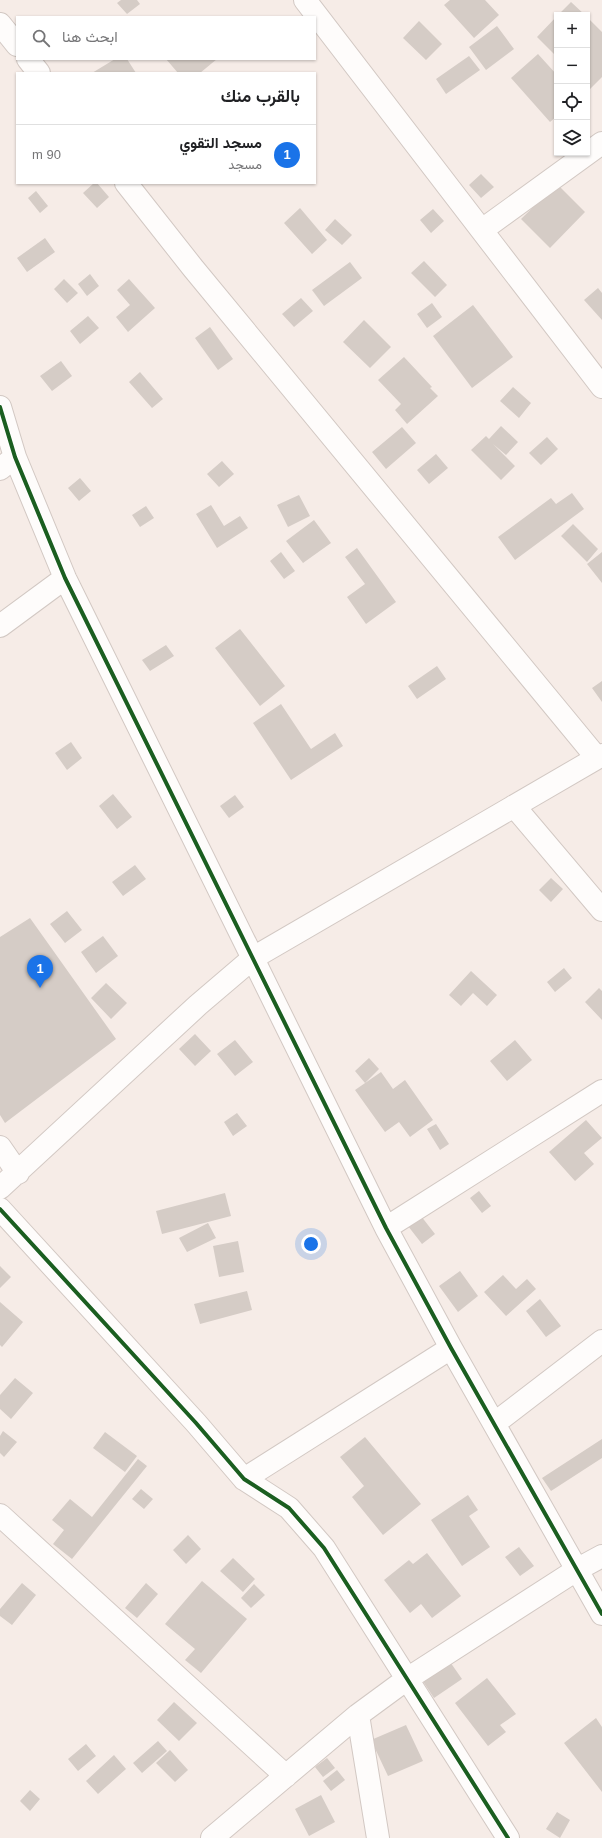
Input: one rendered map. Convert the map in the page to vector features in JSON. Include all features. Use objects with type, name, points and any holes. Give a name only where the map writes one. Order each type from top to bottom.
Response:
[{"type":"street","points":[[304,0],[602,387]]},
{"type":"street","points":[[0,24],[16,44]]},
{"type":"street","points":[[29,60],[38,72]]},
{"type":"street","points":[[482,230],[602,142]]},
{"type":"street","points":[[0,1188],[198,1005],[253,958],[599,756],[193,268],[127,184]]},
{"type":"street","points":[[0,407],[8,463],[386,1228],[451,1348],[578,1569],[602,1614]]},
{"type":"street","points":[[0,626],[65,578]]},
{"type":"street","points":[[514,806],[602,910]]},
{"type":"street","points":[[386,1228],[602,1091]]},
{"type":"street","points":[[0,1147],[18,1172]]},
{"type":"street","points":[[0,1209],[196,1422],[244,1479],[289,1508],[324,1548],[508,1838]]},
{"type":"street","points":[[495,1423],[602,1341]]},
{"type":"street","points":[[244,1479],[451,1348]]},
{"type":"street","points":[[0,1515],[286,1776]]},
{"type":"street","points":[[212,1838],[358,1715],[407,1679],[578,1569],[602,1556]]},
{"type":"street","points":[[358,1715],[378,1838]]},
{"type":"building","points":[[121,0],[137,0],[140,4],[127,14],[117,3]]},
{"type":"building","points":[[450,0],[485,0],[499,15],[474,38],[444,5]]},
{"type":"building","points":[[571,2],[582,12],[561,12]]},
{"type":"building","points":[[554,19],[554,54],[537,37]]},
{"type":"building","points":[[590,20],[602,32],[602,77],[590,89]]},
{"type":"building","points":[[419,21],[442,44],[426,60],[403,38]]},
{"type":"building","points":[[497,26],[514,49],[486,70],[469,47]]},
{"type":"building","points":[[538,54],[554,72],[554,119],[550,122],[511,78]]},
{"type":"building","points":[[469,56],[480,70],[446,94],[436,79]]},
{"type":"building","points":[[113,60],[128,60],[135,72],[94,72]]},
{"type":"building","points":[[167,60],[216,60],[201,72],[177,72]]},
{"type":"building","points":[[481,174],[494,187],[481,198],[469,185]]},
{"type":"building","points":[[93,184],[98,184],[109,197],[97,208],[83,193]]},
{"type":"building","points":[[557,184],[585,212],[550,248],[521,219]]},
{"type":"building","points":[[36,191],[48,206],[40,213],[28,198]]},
{"type":"building","points":[[300,208],[327,240],[312,254],[284,223]]},
{"type":"building","points":[[433,209],[444,221],[431,233],[420,220]]},
{"type":"building","points":[[335,219],[352,235],[342,245],[325,230]]},
{"type":"building","points":[[45,238],[55,252],[27,272],[17,258]]},
{"type":"building","points":[[424,261],[447,285],[435,297],[411,273]]},
{"type":"building","points":[[350,262],[362,278],[324,306],[312,290]]},
{"type":"building","points":[[90,274],[99,286],[87,296],[78,284]]},
{"type":"building","points":[[64,279],[78,293],[67,303],[54,289]]},
{"type":"building","points":[[129,279],[155,308],[128,332],[116,317],[130,305],[117,290]]},
{"type":"building","points":[[598,288],[602,293],[602,320],[584,300]]},
{"type":"building","points":[[301,298],[313,311],[294,327],[282,314]]},
{"type":"building","points":[[432,303],[442,317],[427,328],[417,314]]},
{"type":"building","points":[[473,305],[513,357],[472,388],[433,336]]},
{"type":"building","points":[[88,316],[99,328],[80,344],[70,331]]},
{"type":"building","points":[[364,320],[391,347],[370,368],[343,342]]},
{"type":"building","points":[[210,327],[233,359],[218,370],[195,338]]},
{"type":"building","points":[[404,357],[432,387],[430,388],[438,396],[407,424],[395,410],[401,404],[378,380]]},
{"type":"building","points":[[61,361],[72,376],[52,391],[40,376]]},
{"type":"building","points":[[140,372],[163,399],[152,408],[129,382]]},
{"type":"building","points":[[513,387],[531,403],[519,418],[500,401]]},
{"type":"building","points":[[501,426],[518,442],[506,455],[493,444],[515,466],[501,480],[471,450],[486,436],[489,439]]},
{"type":"building","points":[[402,427],[416,443],[386,469],[372,452]]},
{"type":"building","points":[[547,437],[558,449],[541,465],[529,453]]},
{"type":"building","points":[[436,454],[448,468],[429,484],[417,470]]},
{"type":"building","points":[[222,461],[234,474],[219,487],[207,474]]},
{"type":"building","points":[[80,478],[91,491],[79,501],[68,488]]},
{"type":"building","points":[[572,493],[584,509],[515,560],[498,537],[551,498],[556,504]]},
{"type":"building","points":[[299,495],[310,516],[288,527],[277,505]]},
{"type":"building","points":[[211,505],[224,526],[240,516],[248,528],[217,548],[196,514]]},
{"type":"building","points":[[146,506],[154,518],[140,527],[132,515]]},
{"type":"building","points":[[314,520],[331,543],[303,563],[286,541]]},
{"type":"building","points":[[573,524],[598,549],[587,562],[561,536]]},
{"type":"building","points":[[357,548],[396,602],[366,624],[347,597],[365,584],[345,557]]},
{"type":"building","points":[[281,552],[295,571],[284,579],[270,561]]},
{"type":"building","points":[[602,552],[602,583],[587,564]]},
{"type":"building","points":[[240,629],[285,686],[260,706],[215,648]]},
{"type":"building","points":[[166,645],[174,656],[150,671],[142,660]]},
{"type":"building","points":[[437,666],[446,679],[417,699],[408,686]]},
{"type":"building","points":[[602,681],[602,702],[592,688]]},
{"type":"building","points":[[281,704],[311,749],[335,733],[343,746],[291,780],[253,723]]},
{"type":"building","points":[[71,742],[82,758],[67,770],[55,753]]},
{"type":"building","points":[[113,794],[132,817],[117,829],[99,806]]},
{"type":"building","points":[[235,795],[244,807],[229,818],[220,806]]},
{"type":"building","points":[[135,865],[146,879],[123,896],[112,882]]},
{"type":"building","points":[[551,878],[563,889],[551,902],[539,890]]},
{"type":"building","points":[[67,911],[82,930],[65,943],[50,924]]},
{"type":"building","points":[[30,918],[116,1039],[5,1123],[0,1115],[0,937]]},
{"type":"building","points":[[103,936],[118,956],[96,973],[81,952]]},
{"type":"building","points":[[564,968],[572,978],[555,992],[547,982]]},
{"type":"building","points":[[471,971],[497,995],[487,1006],[473,993],[461,1006],[449,995]]},
{"type":"building","points":[[106,983],[127,1003],[111,1019],[91,998]]},
{"type":"building","points":[[599,988],[602,991],[602,1020],[585,1002]]},
{"type":"building","points":[[195,1034],[211,1051],[195,1066],[179,1049]]},
{"type":"building","points":[[235,1040],[253,1062],[235,1076],[217,1054]]},
{"type":"building","points":[[515,1040],[532,1060],[507,1081],[490,1061]]},
{"type":"building","points":[[369,1058],[379,1069],[365,1083],[355,1071]]},
{"type":"building","points":[[381,1072],[393,1089],[405,1080],[433,1120],[410,1137],[399,1122],[385,1132],[355,1090]]},
{"type":"building","points":[[237,1113],[247,1126],[233,1136],[224,1122]]},
{"type":"building","points":[[586,1120],[602,1138],[584,1153],[594,1164],[575,1181],[549,1152]]},
{"type":"building","points":[[436,1124],[449,1144],[440,1150],[427,1129]]},
{"type":"building","points":[[479,1191],[491,1206],[482,1213],[470,1198]]},
{"type":"building","points":[[225,1193],[231,1216],[162,1234],[156,1211]]},
{"type":"building","points":[[421,1216],[435,1234],[422,1244],[408,1226]]},
{"type":"building","points":[[208,1223],[216,1238],[187,1252],[179,1238]]},
{"type":"building","points":[[238,1241],[244,1272],[219,1277],[213,1246]]},
{"type":"building","points":[[0,1266],[11,1277],[0,1288]]},
{"type":"building","points":[[460,1271],[478,1296],[458,1312],[439,1286]]},
{"type":"building","points":[[503,1275],[516,1289],[527,1279],[536,1289],[506,1316],[484,1292]]},
{"type":"building","points":[[247,1291],[252,1310],[200,1324],[194,1304]]},
{"type":"building","points":[[540,1299],[561,1326],[546,1337],[526,1311]]},
{"type":"building","points":[[0,1302],[23,1322],[2,1347],[0,1345]]},
{"type":"building","points":[[15,1378],[33,1393],[11,1419],[0,1409],[0,1395]]},
{"type":"building","points":[[3,1431],[17,1442],[4,1457],[0,1453],[0,1436]]},
{"type":"building","points":[[105,1432],[137,1456],[125,1472],[93,1448]]},
{"type":"building","points":[[365,1437],[421,1504],[383,1535],[352,1497],[364,1486],[340,1457]]},
{"type":"building","points":[[602,1439],[602,1458],[551,1491],[542,1478]]},
{"type":"building","points":[[138,1459],[147,1466],[72,1559],[53,1544],[64,1530],[52,1520],[70,1499],[92,1517]]},
{"type":"building","points":[[141,1489],[153,1499],[144,1509],[132,1499]]},
{"type":"building","points":[[468,1495],[478,1510],[469,1516],[490,1547],[462,1566],[431,1520]]},
{"type":"building","points":[[188,1535],[201,1549],[186,1564],[173,1550]]},
{"type":"building","points":[[519,1547],[534,1566],[520,1576],[505,1557]]},
{"type":"building","points":[[427,1553],[461,1596],[432,1618],[421,1604],[410,1613],[384,1580],[409,1560],[413,1564]]},
{"type":"building","points":[[233,1558],[255,1579],[243,1592],[220,1571]]},
{"type":"building","points":[[202,1581],[247,1619],[201,1673],[185,1660],[195,1649],[165,1624]]},
{"type":"building","points":[[22,1583],[36,1595],[12,1625],[0,1616],[0,1609]]},
{"type":"building","points":[[146,1583],[158,1594],[137,1618],[125,1608]]},
{"type":"building","points":[[254,1584],[265,1595],[251,1608],[241,1598]]},
{"type":"building","points":[[448,1659],[462,1679],[434,1698],[420,1677]]},
{"type":"building","points":[[487,1678],[516,1714],[500,1725],[506,1732],[488,1746],[455,1703]]},
{"type":"building","points":[[174,1702],[197,1723],[179,1741],[157,1720]]},
{"type":"building","points":[[596,1718],[602,1727],[602,1792],[564,1743]]},
{"type":"building","points":[[406,1725],[423,1761],[388,1776],[371,1740]]},
{"type":"building","points":[[158,1741],[167,1751],[142,1773],[133,1763]]},
{"type":"building","points":[[86,1744],[96,1756],[78,1771],[68,1759]]},
{"type":"building","points":[[170,1750],[188,1770],[175,1782],[156,1763]]},
{"type":"building","points":[[114,1755],[126,1769],[98,1794],[86,1781]]},
{"type":"building","points":[[327,1758],[335,1768],[323,1777],[315,1767]]},
{"type":"building","points":[[337,1770],[345,1780],[331,1791],[323,1781]]},
{"type":"building","points":[[30,1790],[40,1799],[30,1811],[20,1801]]},
{"type":"building","points":[[321,1795],[335,1822],[309,1836],[295,1809]]},
{"type":"building","points":[[557,1812],[570,1820],[560,1838],[546,1829]]},
{"type":"cycle path","points":[[0,407],[15,457],[65,578],[386,1228],[451,1348],[602,1614]]},
{"type":"cycle path","points":[[0,1209],[196,1423],[244,1479],[289,1508],[324,1548],[508,1838]]},
{"type":"place","name":"مسجد التقوي","points":[[40,988]]}]
